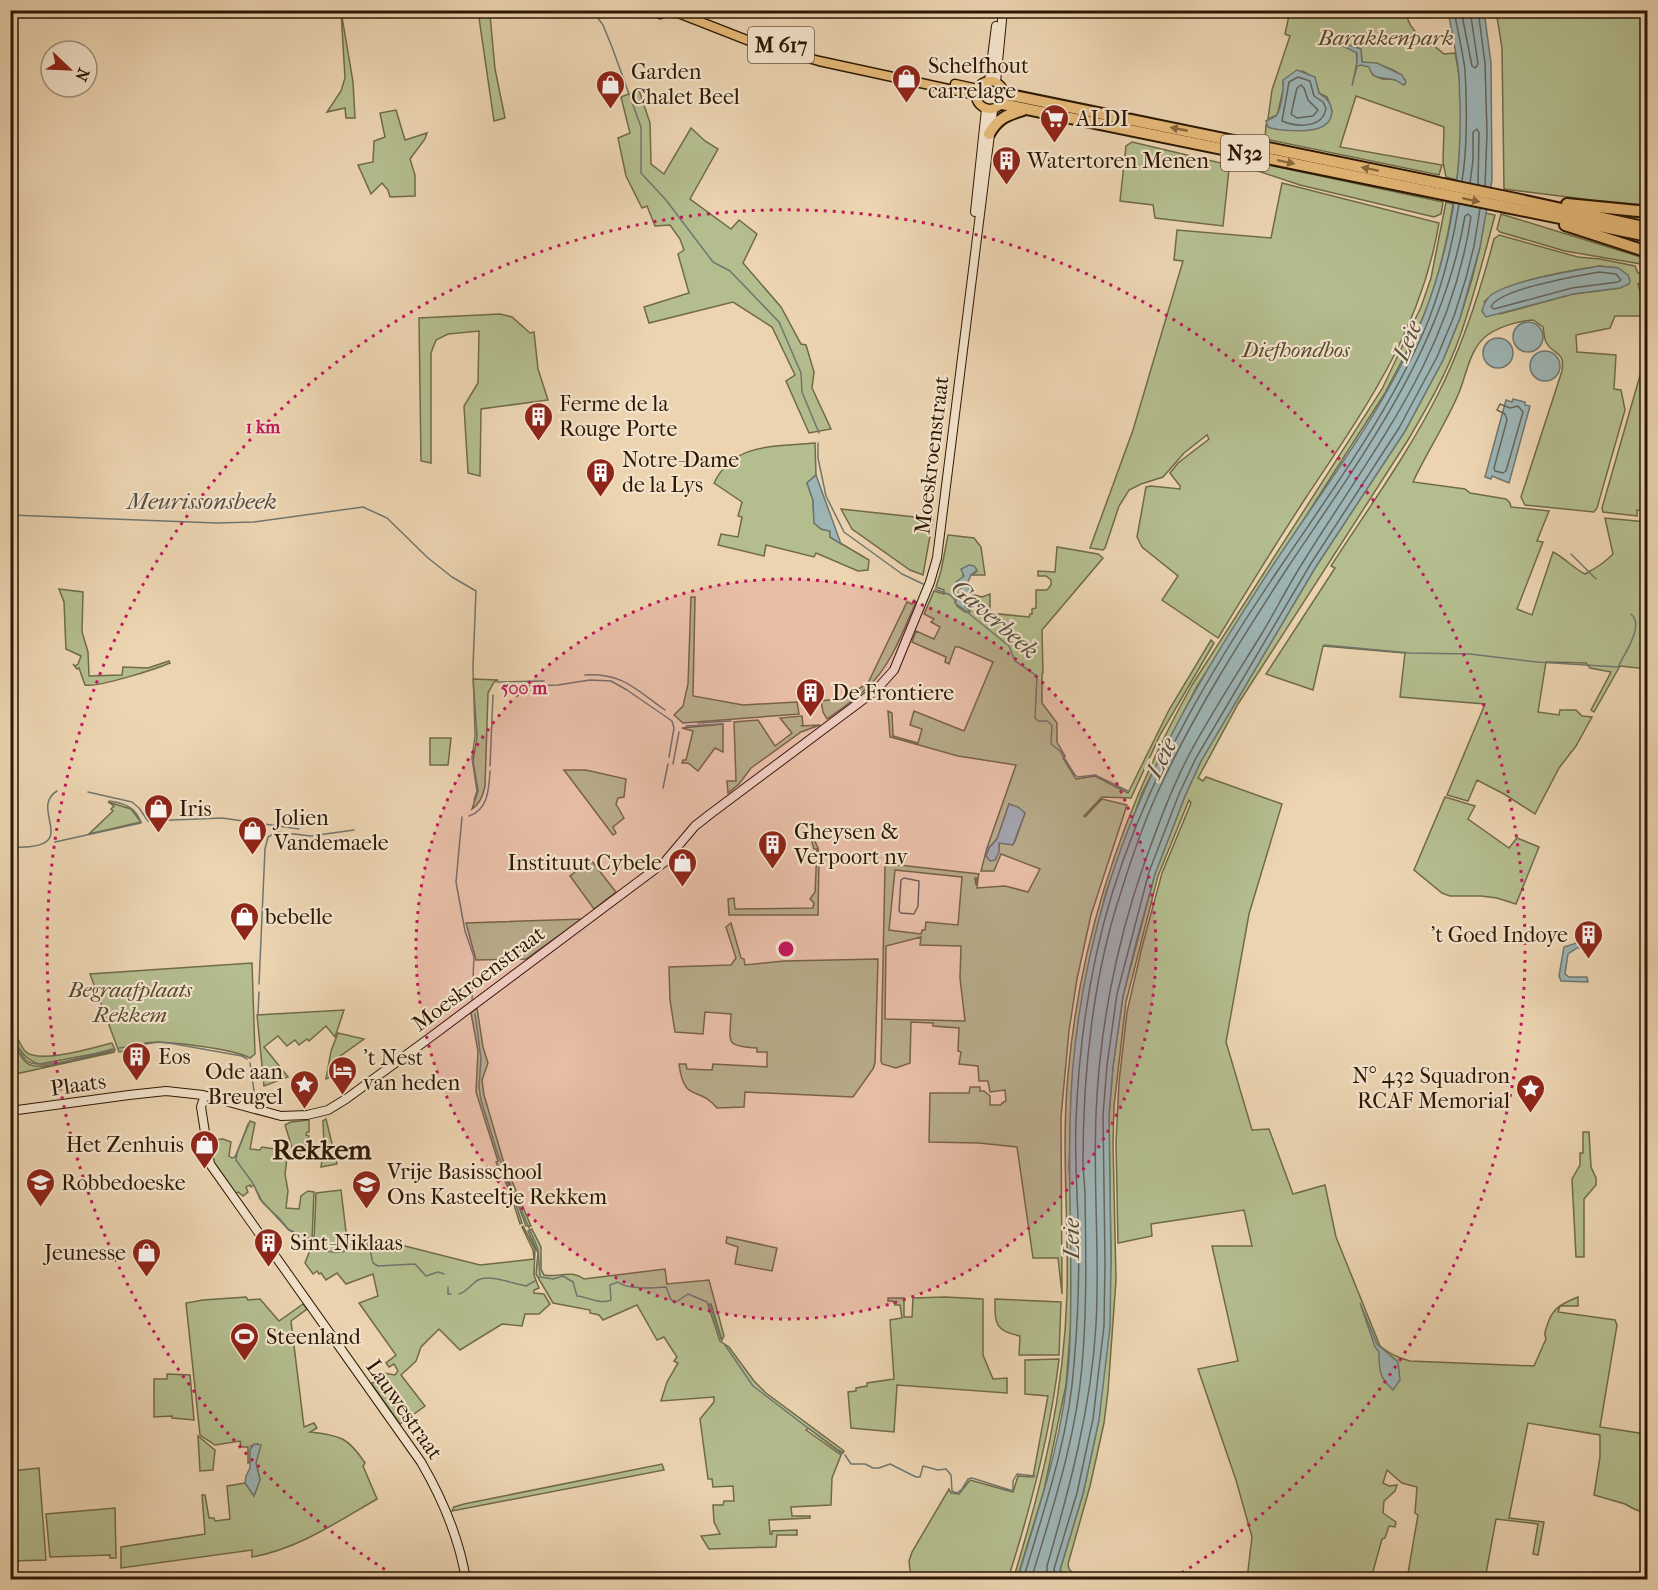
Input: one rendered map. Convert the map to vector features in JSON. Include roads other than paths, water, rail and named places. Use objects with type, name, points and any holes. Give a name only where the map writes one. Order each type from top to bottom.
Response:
[{"type":"highway","name":"N32","points":[[996,104],[1427,186]]},
{"type":"highway","name":"N32","points":[[996,104],[1647,228]]},
{"type":"highway","points":[[989,134],[1002,118],[1026,109]]},
{"type":"highway","name":"N32","points":[[1518,203],[1537,214],[1647,236]]},
{"type":"highway","points":[[1518,203],[1603,206],[1647,212]]},
{"type":"highway","points":[[1537,214],[1647,252]]},
{"type":"main road","points":[[653,10],[660,14],[667,11]]},
{"type":"main road","name":"M 617","points":[[683,10],[756,38],[820,56],[977,92]]},
{"type":"main road","points":[[993,82],[998,10]]},
{"type":"main road","points":[[993,82],[1003,10]]},
{"type":"main road","name":"M 617","points":[[667,11],[678,13],[759,44],[823,62],[977,92]]},
{"type":"main road","points":[[993,82],[1002,87],[996,104],[979,104],[977,92],[982,83],[993,82]]},
{"type":"main road","name":"Moeskroenstraat","points":[[129,1095],[166,1092],[204,1097],[281,1116],[307,1115],[328,1110],[419,1046],[667,860],[709,814],[860,701],[886,673],[900,653],[937,561],[989,134],[996,104]]},
{"type":"main road","name":"Moeskroenstraat","points":[[974,255],[975,202],[996,104]]},
{"type":"main road","name":"Plaats","points":[[10,1111],[129,1095]]},
{"type":"main road","name":"Lauwestraat","points":[[204,1097],[207,1101],[204,1118],[208,1159],[213,1169],[411,1447],[430,1479],[453,1531],[466,1580]]},
{"type":"water","name":"Leie","points":[[1448,11],[1484,11],[1491,63],[1492,180],[1480,247],[1460,318],[1443,360],[1405,431],[1315,568],[1201,761],[1155,874],[1123,996],[1113,1066],[1109,1115],[1110,1327],[1099,1420],[1083,1494],[1060,1570],[1070,1579],[1017,1580],[1056,1444],[1066,1388],[1071,1301],[1071,1096],[1080,1008],[1098,922],[1121,849],[1138,805],[1179,720],[1226,638],[1376,410],[1410,348],[1424,315],[1441,264],[1447,237],[1459,156],[1459,76]]},
{"type":"water","points":[[1343,43],[1361,49],[1362,62],[1377,63],[1402,75],[1406,82],[1404,85],[1395,80],[1376,77],[1369,67],[1361,65],[1357,66],[1352,86],[1357,53],[1341,45]]},
{"type":"water","points":[[1297,70],[1315,77],[1319,93],[1325,97],[1331,107],[1331,118],[1323,126],[1311,130],[1298,131],[1268,127],[1266,121],[1276,116],[1279,109],[1283,80]]},
{"type":"water","points":[[1599,266],[1618,268],[1628,275],[1629,284],[1620,288],[1573,294],[1486,317],[1482,311],[1491,295],[1513,285]]},
{"type":"water","points":[[1528,322],[1539,326],[1543,337],[1539,348],[1528,352],[1517,348],[1513,337],[1517,326]]},
{"type":"water","points":[[1498,338],[1509,342],[1513,353],[1509,364],[1498,368],[1487,364],[1483,353],[1487,342]]},
{"type":"water","points":[[1545,351],[1556,355],[1560,366],[1556,377],[1545,381],[1534,377],[1530,366],[1534,355]]},
{"type":"water","points":[[1513,399],[1530,406],[1509,483],[1492,476],[1491,479],[1485,477],[1506,400],[1512,402]]},
{"type":"water","points":[[816,475],[841,544],[830,537],[830,531],[821,529],[814,523],[813,500],[807,483]]},
{"type":"water","points":[[969,565],[974,566],[977,570],[971,575],[967,584],[973,596],[964,599],[963,603],[969,613],[955,603],[961,589],[956,582],[964,576],[961,569]]},
{"type":"water","points":[[1009,804],[1025,813],[1013,845],[999,843],[999,852],[995,860],[990,861],[986,856],[989,848],[997,839]]},
{"type":"water","points":[[1583,941],[1583,947],[1568,954],[1565,974],[1569,977],[1587,977],[1588,982],[1561,981],[1559,976],[1564,947]]},
{"type":"water","points":[[1360,1303],[1377,1344],[1398,1362],[1400,1380],[1393,1390],[1381,1373],[1379,1352],[1375,1347]]},
{"type":"water","points":[[254,1444],[261,1445],[256,1463],[260,1480],[254,1496],[245,1483],[250,1468],[250,1450]]},
{"type":"waterway","points":[[592,10],[603,25],[641,127],[641,173],[666,200],[713,262],[730,271],[779,322],[801,373],[802,392],[819,433]]},
{"type":"waterway","points":[[818,443],[818,458],[826,496],[844,532],[902,574],[923,584]]},
{"type":"waterway","name":"Meurissonsbeek","points":[[10,515],[216,523],[254,522],[363,507],[387,518],[428,558],[452,577],[476,591],[473,666],[475,736],[472,758],[477,791],[474,800]]},
{"type":"waterway","points":[[1571,554],[1596,579]]},
{"type":"waterway","name":"Gaverbeek","points":[[935,589],[950,595],[955,600]]},
{"type":"waterway","name":"Gaverbeek","points":[[967,612],[1009,646],[1015,661],[1037,676],[1035,718],[1052,725],[1051,744],[1060,751],[1075,775],[1078,777],[1095,775],[1128,791]]},
{"type":"waterway","points":[[1324,645],[1410,653],[1470,654],[1537,662],[1618,667],[1635,633],[1635,619],[1631,614]]},
{"type":"waterway","points":[[585,675],[598,675],[619,680],[637,689],[665,710]]},
{"type":"waterway","points":[[501,687],[558,685],[590,680],[611,681],[672,721],[674,728],[669,757]]},
{"type":"waterway","points":[[497,682],[544,681]]},
{"type":"waterway","points":[[490,766],[493,695]]},
{"type":"waterway","points":[[698,723],[731,721]]},
{"type":"waterway","points":[[686,726],[722,724]]},
{"type":"waterway","points":[[673,764],[679,732]]},
{"type":"waterway","points":[[663,788],[668,764]]},
{"type":"waterway","points":[[469,816],[484,804],[490,771]]},
{"type":"waterway","points":[[10,847],[33,846],[45,842],[50,836],[51,827],[49,799],[57,791]]},
{"type":"waterway","points":[[88,792],[132,802],[148,821],[222,818],[299,829]]},
{"type":"waterway","points":[[55,842],[141,823],[136,813],[129,807],[109,801]]},
{"type":"waterway","points":[[462,817],[456,882],[465,931],[474,957],[472,999]]},
{"type":"waterway","points":[[259,984],[265,849],[268,837],[277,832],[311,836],[354,830]]},
{"type":"waterway","points":[[258,1014],[259,992]]},
{"type":"waterway","points":[[475,1014],[481,1058],[479,1087],[481,1100],[498,1155],[538,1249],[540,1277],[553,1279],[563,1276],[573,1282],[577,1296],[599,1301],[611,1300],[610,1285],[618,1282],[634,1287],[666,1287],[671,1300],[676,1302],[688,1294],[707,1302],[710,1306],[721,1339]]},
{"type":"waterway","points":[[10,1030],[26,1060],[33,1063],[54,1063],[113,1049]]},
{"type":"waterway","points":[[119,1048],[159,1042],[242,1056],[247,1059]]},
{"type":"waterway","points":[[250,1063],[255,1098]]},
{"type":"waterway","points":[[248,1124],[236,1160],[252,1182],[263,1203],[288,1229],[310,1241]]},
{"type":"waterway","points":[[315,1243],[327,1251],[336,1252],[350,1249],[357,1251],[367,1245],[373,1263],[378,1266],[415,1264],[426,1276],[438,1272],[444,1274]]},
{"type":"waterway","points":[[459,1294],[483,1278],[526,1286],[535,1281]]},
{"type":"waterway","points":[[448,1287],[448,1294],[451,1294]]},
{"type":"waterway","points":[[725,1345],[753,1386],[842,1454]]},
{"type":"waterway","points":[[845,1455],[851,1464],[865,1464],[873,1468],[890,1464],[916,1477],[920,1477],[923,1466],[938,1470],[946,1469],[951,1475],[952,1491],[957,1493],[968,1479],[972,1478],[1013,1490],[1013,1481],[1017,1474],[1035,1476]]},
{"type":"place","name":"Schelfhout carrelage","points":[[907,104]]},
{"type":"place","name":"Garden Chalet Beel","points":[[610,110]]},
{"type":"place","name":"ALDI","points":[[1055,144]]},
{"type":"place","name":"Watertoren Menen","points":[[1006,186]]},
{"type":"place","name":"Ferme de la Rouge Porte","points":[[538,442]]},
{"type":"place","name":"Notre-Dame de la Lys","points":[[601,498]]},
{"type":"place","name":"De Frontiere","points":[[811,718]]},
{"type":"place","name":"Iris","points":[[158,834]]},
{"type":"place","name":"Jolien Vandemaele","points":[[253,856]]},
{"type":"place","name":"Gheysen & Verpoort nv","points":[[773,870]]},
{"type":"place","name":"Instituut Cybele","points":[[683,888]]},
{"type":"place","name":"bebelle","points":[[244,942]]},
{"type":"place","name":"'t Goed Indoye","points":[[1589,960]]},
{"type":"place","name":"Eos","points":[[137,1082]]},
{"type":"place","name":"'t Nest van heden","points":[[342,1096]]},
{"type":"place","name":"Ode aan Breugel","points":[[304,1110]]},
{"type":"place","name":"N° 432 Squadron RCAF Memorial","points":[[1531,1114]]},
{"type":"place","name":"Het Zenhuis","points":[[205,1170]]},
{"type":"place","name":"Robbedoeske","points":[[40,1208]]},
{"type":"place","name":"Vrije Basisschool Ons Kasteeltje Rekkem","points":[[366,1210]]},
{"type":"place","name":"Sint-Niklaas","points":[[269,1268]]},
{"type":"place","name":"Jeunesse","points":[[147,1278]]},
{"type":"place","name":"Steenland","points":[[245,1362]]},
{"type":"district","name":"Rekkem","points":[[322,1149]]},
{"type":"park label","name":"Barakkenpark","points":[[1386,37]]},
{"type":"park label","name":"Diefhondbos","points":[[1296,349]]},
{"type":"park label","name":"Begraafplaats Rekkem","points":[[130,1002]]}]
